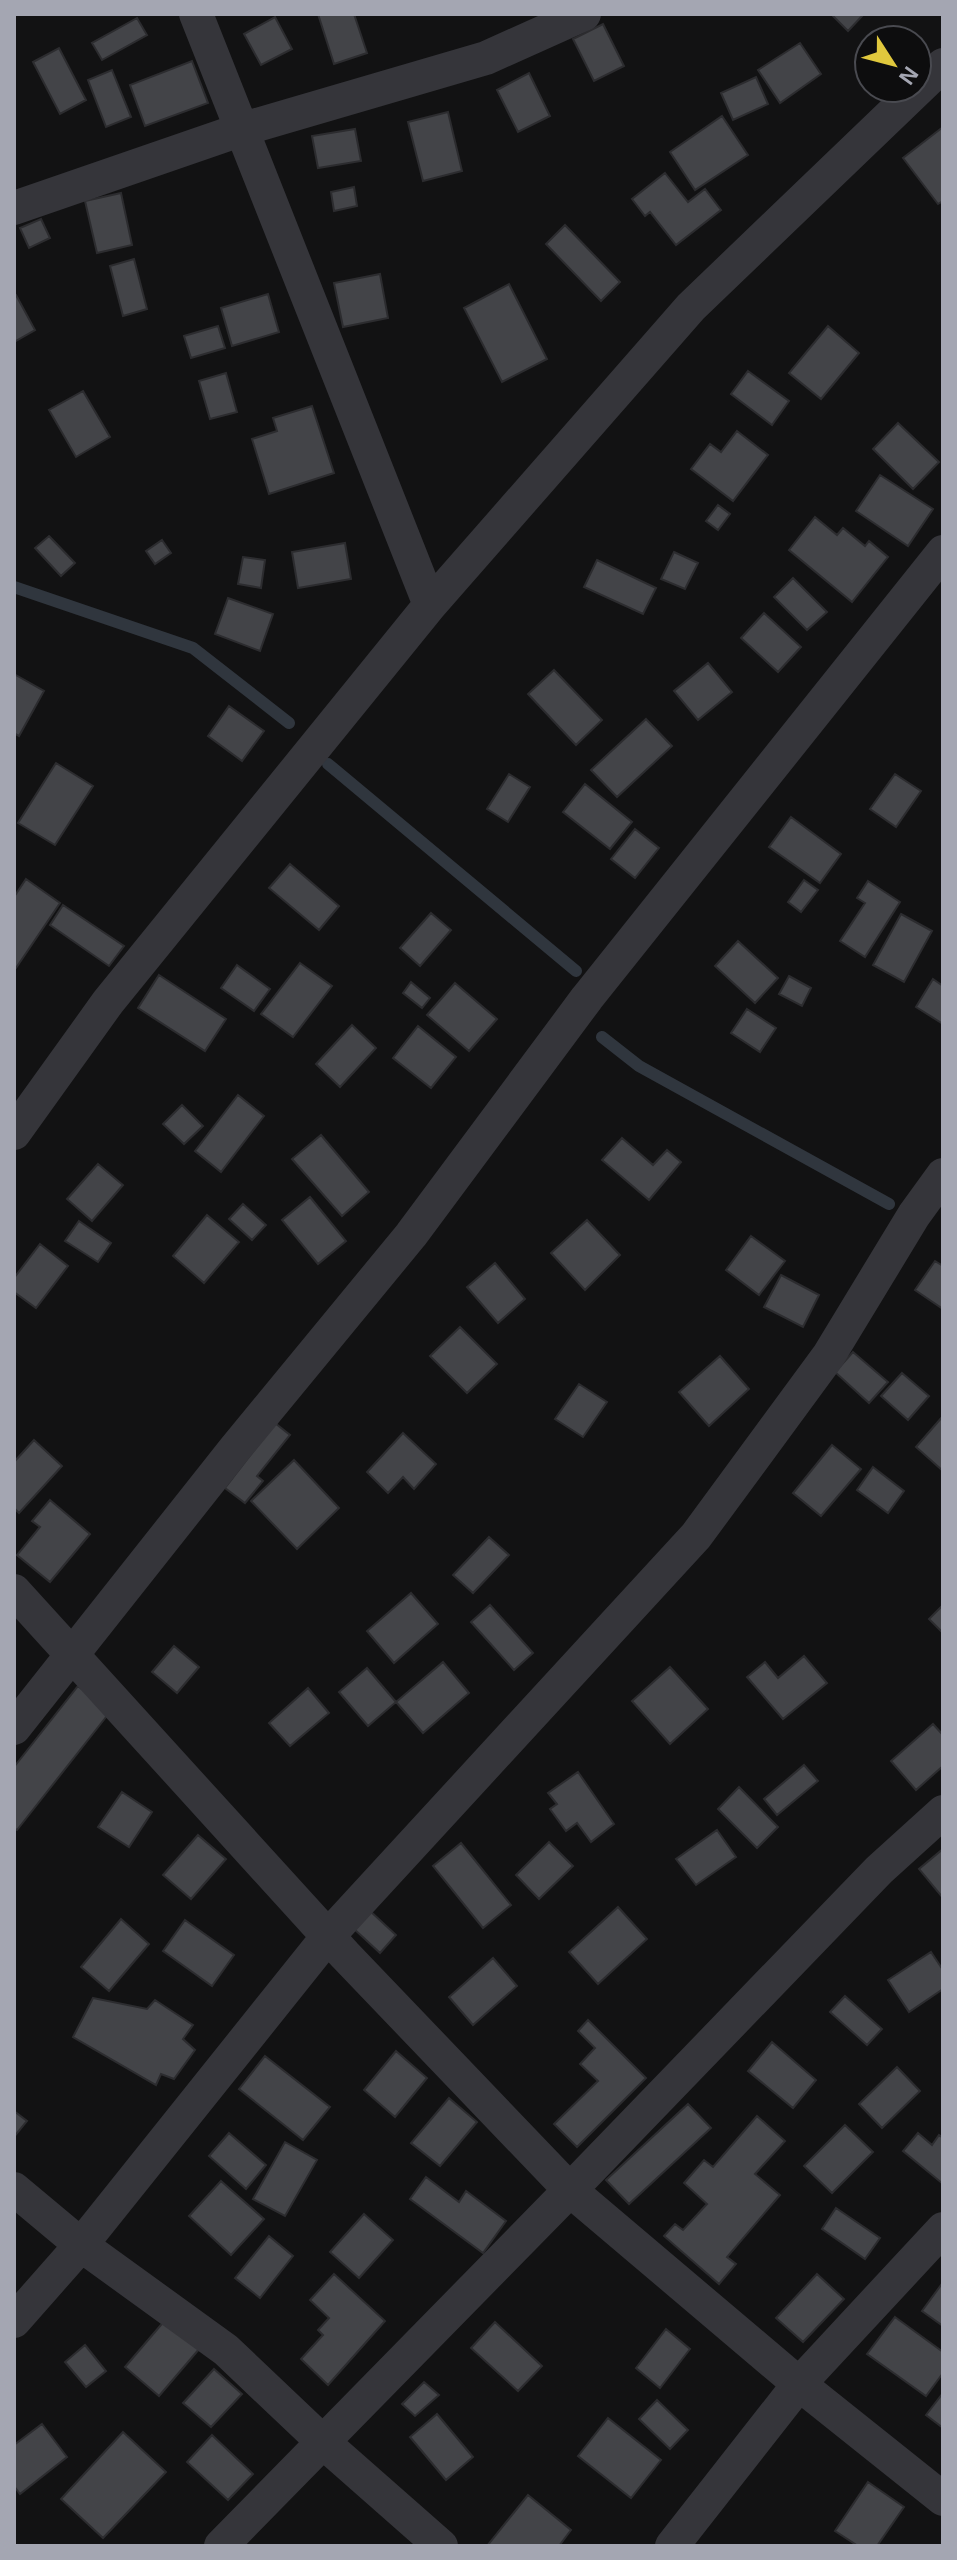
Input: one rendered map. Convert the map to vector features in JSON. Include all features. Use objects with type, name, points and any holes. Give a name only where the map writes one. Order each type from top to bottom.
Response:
[{"type":"street","points":[[196,14],[430,605]]},
{"type":"street","points":[[14,208],[240,130],[486,58],[584,14]]},
{"type":"street","points":[[14,1133],[108,1002],[430,605],[691,307],[943,65]]},
{"type":"street","points":[[14,1728],[234,1450],[411,1235],[587,998],[942,556]]},
{"type":"street","points":[[14,2321],[81,2245],[329,1935],[696,1536],[829,1355],[914,1215],[943,1175]]},
{"type":"street","points":[[14,1591],[345,1955],[570,2190],[799,2384],[943,2499]]},
{"type":"street","points":[[221,2546],[879,1870],[943,1812]]},
{"type":"street","points":[[14,2189],[81,2245],[226,2350],[324,2443],[441,2546]]},
{"type":"street","points":[[672,2546],[799,2384],[943,2229]]},
{"type":"building","points":[[318,14],[354,14],[367,53],[334,64]]},
{"type":"building","points":[[831,14],[864,14],[848,31]]},
{"type":"building","points":[[275,17],[292,49],[261,65],[244,34]]},
{"type":"building","points":[[137,18],[147,35],[102,60],[92,43]]},
{"type":"building","points":[[603,24],[624,66],[594,81],[573,39]]},
{"type":"building","points":[[800,43],[821,74],[780,103],[758,70]]},
{"type":"building","points":[[59,48],[86,100],[60,114],[33,62]]},
{"type":"building","points":[[192,61],[208,103],[145,126],[130,85]]},
{"type":"building","points":[[112,70],[131,117],[106,127],[88,80]]},
{"type":"building","points":[[529,73],[550,116],[518,132],[497,90]]},
{"type":"building","points":[[756,77],[768,104],[733,120],[721,93]]},
{"type":"building","points":[[448,112],[462,171],[423,181],[408,122]]},
{"type":"building","points":[[722,116],[748,155],[695,190],[670,152]]},
{"type":"building","points":[[943,127],[943,201],[938,204],[903,158]]},
{"type":"building","points":[[355,129],[361,161],[318,168],[312,136]]},
{"type":"building","points":[[665,173],[688,202],[705,189],[721,210],[676,245],[650,212],[645,216],[632,199]]},
{"type":"building","points":[[354,187],[357,206],[334,211],[331,192]]},
{"type":"building","points":[[121,193],[132,245],[97,253],[85,201]]},
{"type":"building","points":[[41,219],[50,238],[29,248],[20,228]]},
{"type":"building","points":[[565,225],[620,282],[601,301],[546,244]]},
{"type":"building","points":[[134,259],[147,309],[123,316],[110,266]]},
{"type":"building","points":[[380,274],[388,318],[343,327],[334,283]]},
{"type":"building","points":[[509,284],[547,359],[502,382],[464,308]]},
{"type":"building","points":[[268,294],[279,332],[232,346],[221,308]]},
{"type":"building","points":[[14,296],[35,330],[14,342]]},
{"type":"building","points":[[218,326],[225,348],[191,358],[184,336]]},
{"type":"building","points":[[828,326],[859,353],[821,399],[789,373]]},
{"type":"building","points":[[748,371],[789,401],[772,425],[731,394]]},
{"type":"building","points":[[226,373],[237,412],[210,419],[199,381]]},
{"type":"building","points":[[83,391],[110,437],[76,457],[49,410]]},
{"type":"building","points":[[312,406],[334,473],[269,494],[252,439],[277,431],[273,418]]},
{"type":"building","points":[[898,423],[939,462],[913,489],[873,449]]},
{"type":"building","points":[[737,431],[768,455],[733,501],[691,469],[710,444],[721,452]]},
{"type":"building","points":[[880,475],[933,509],[908,546],[856,511]]},
{"type":"building","points":[[718,505],[730,514],[718,530],[706,521]]},
{"type":"building","points":[[815,517],[837,535],[843,528],[865,546],[869,541],[888,557],[852,602],[789,550]]},
{"type":"building","points":[[49,536],[75,563],[61,576],[35,548]]},
{"type":"building","points":[[162,540],[171,553],[155,564],[146,551]]},
{"type":"building","points":[[345,543],[351,579],[298,588],[292,552]]},
{"type":"building","points":[[674,552],[698,563],[685,589],[661,579]]},
{"type":"building","points":[[243,557],[265,560],[261,588],[238,584]]},
{"type":"building","points":[[597,560],[656,588],[643,614],[584,587]]},
{"type":"building","points":[[793,578],[827,612],[807,630],[774,597]]},
{"type":"building","points":[[228,598],[273,614],[260,651],[215,634]]},
{"type":"building","points":[[764,613],[801,647],[778,672],[741,638]]},
{"type":"building","points":[[708,663],[732,692],[698,720],[674,691]]},
{"type":"building","points":[[554,670],[602,720],[576,745],[528,694]]},
{"type":"building","points":[[14,674],[44,691],[19,736],[14,733]]},
{"type":"building","points":[[229,706],[264,731],[242,761],[208,736]]},
{"type":"building","points":[[646,719],[672,746],[617,797],[591,770]]},
{"type":"building","points":[[56,763],[93,786],[55,845],[18,823]]},
{"type":"building","points":[[509,774],[530,787],[508,822],[487,809]]},
{"type":"building","points":[[895,774],[921,791],[896,827],[870,809]]},
{"type":"building","points":[[585,784],[632,822],[610,849],[563,812]]},
{"type":"building","points":[[791,817],[841,854],[820,883],[769,847]]},
{"type":"building","points":[[635,829],[659,848],[635,878],[611,859]]},
{"type":"building","points":[[290,864],[339,906],[319,930],[269,888]]},
{"type":"building","points":[[26,879],[60,903],[16,968],[14,897]]},
{"type":"building","points":[[804,880],[818,890],[801,912],[788,902]]},
{"type":"building","points":[[868,881],[900,902],[865,957],[840,941],[865,903],[857,898]]},
{"type":"building","points":[[63,905],[124,946],[109,966],[50,925]]},
{"type":"building","points":[[431,913],[451,930],[420,966],[400,948]]},
{"type":"building","points":[[901,914],[932,931],[904,982],[873,965]]},
{"type":"building","points":[[738,941],[778,978],[755,1003],[715,966]]},
{"type":"building","points":[[300,963],[332,986],[293,1037],[261,1014]]},
{"type":"building","points":[[237,965],[270,989],[254,1011],[221,988]]},
{"type":"building","points":[[159,975],[226,1019],[205,1051],[138,1008]]},
{"type":"building","points":[[789,976],[811,988],[802,1006],[779,994]]},
{"type":"building","points":[[933,979],[943,986],[943,1024],[916,1007]]},
{"type":"building","points":[[411,982],[430,998],[422,1008],[403,993]]},
{"type":"building","points":[[455,983],[497,1019],[469,1051],[427,1015]]},
{"type":"building","points":[[747,1009],[776,1028],[760,1052],[731,1033]]},
{"type":"building","points":[[352,1025],[376,1048],[340,1087],[316,1064]]},
{"type":"building","points":[[418,1026],[456,1057],[431,1088],[393,1058]]},
{"type":"building","points":[[238,1095],[264,1116],[221,1172],[195,1151]]},
{"type":"building","points":[[182,1105],[203,1126],[184,1144],[163,1124]]},
{"type":"building","points":[[321,1135],[369,1192],[342,1216],[292,1159]]},
{"type":"building","points":[[622,1138],[653,1165],[667,1150],[681,1162],[649,1200],[602,1160]]},
{"type":"building","points":[[98,1164],[123,1185],[92,1221],[67,1199]]},
{"type":"building","points":[[310,1197],[346,1241],[318,1264],[282,1220]]},
{"type":"building","points":[[243,1204],[266,1225],[252,1240],[229,1219]]},
{"type":"building","points":[[207,1215],[239,1242],[204,1283],[173,1256]]},
{"type":"building","points":[[587,1220],[620,1255],[585,1290],[551,1253]]},
{"type":"building","points":[[79,1221],[111,1243],[98,1262],[65,1241]]},
{"type":"building","points":[[751,1236],[785,1261],[759,1295],[726,1270]]},
{"type":"building","points":[[40,1244],[68,1266],[36,1308],[14,1292],[14,1278]]},
{"type":"building","points":[[935,1261],[943,1266],[943,1309],[915,1290]]},
{"type":"building","points":[[495,1263],[525,1299],[498,1323],[467,1287]]},
{"type":"building","points":[[781,1275],[819,1295],[803,1327],[764,1307]]},
{"type":"building","points":[[460,1327],[497,1364],[467,1393],[430,1356]]},
{"type":"building","points":[[853,1352],[888,1382],[869,1403],[835,1372]]},
{"type":"building","points":[[720,1356],[749,1389],[709,1426],[679,1392]]},
{"type":"building","points":[[902,1373],[929,1396],[908,1420],[881,1396]]},
{"type":"building","points":[[579,1384],[607,1402],[583,1437],[555,1419]]},
{"type":"building","points":[[943,1416],[943,1471],[916,1447]]},
{"type":"building","points":[[275,1423],[290,1435],[257,1476],[263,1481],[245,1503],[225,1488]]},
{"type":"building","points":[[403,1433],[436,1464],[414,1489],[403,1477],[388,1493],[367,1472]]},
{"type":"building","points":[[34,1440],[62,1466],[19,1513],[14,1508],[14,1462]]},
{"type":"building","points":[[832,1445],[861,1469],[821,1516],[793,1493]]},
{"type":"building","points":[[294,1460],[339,1508],[297,1549],[251,1501]]},
{"type":"building","points":[[873,1467],[904,1491],[888,1513],[857,1490]]},
{"type":"building","points":[[50,1500],[90,1534],[50,1582],[17,1555],[40,1527],[32,1521]]},
{"type":"building","points":[[489,1537],[509,1555],[473,1593],[453,1575]]},
{"type":"building","points":[[411,1593],[438,1624],[394,1663],[367,1631]]},
{"type":"building","points":[[490,1605],[533,1653],[514,1670],[471,1622]]},
{"type":"building","points":[[943,1605],[943,1633],[929,1619]]},
{"type":"building","points":[[174,1646],[199,1667],[177,1693],[152,1672]]},
{"type":"building","points":[[804,1656],[827,1683],[783,1719],[747,1677],[765,1662],[778,1678]]},
{"type":"building","points":[[443,1662],[469,1693],[423,1733],[396,1702]]},
{"type":"building","points":[[670,1667],[708,1709],[670,1744],[632,1701]]},
{"type":"building","points":[[367,1668],[396,1702],[368,1726],[339,1692]]},
{"type":"building","points":[[78,1686],[110,1712],[17,1830],[14,1828],[14,1767]]},
{"type":"building","points":[[308,1688],[329,1713],[290,1746],[269,1723]]},
{"type":"building","points":[[933,1724],[943,1735],[943,1766],[916,1790],[891,1761]]},
{"type":"building","points":[[804,1765],[818,1781],[777,1815],[764,1799]]},
{"type":"building","points":[[578,1772],[614,1824],[591,1842],[577,1823],[566,1831],[550,1809],[557,1804],[548,1793]]},
{"type":"building","points":[[739,1787],[778,1827],[757,1848],[718,1809]]},
{"type":"building","points":[[122,1792],[152,1812],[129,1847],[98,1827]]},
{"type":"building","points":[[717,1830],[736,1857],[696,1885],[676,1859]]},
{"type":"building","points":[[198,1835],[226,1859],[191,1899],[163,1875]]},
{"type":"building","points":[[549,1842],[573,1866],[539,1899],[516,1875]]},
{"type":"building","points":[[461,1843],[511,1905],[483,1928],[433,1866]]},
{"type":"building","points":[[943,1849],[943,1898],[919,1869]]},
{"type":"building","points":[[618,1907],[647,1939],[598,1984],[569,1952]]},
{"type":"building","points":[[369,1910],[396,1935],[380,1953],[353,1928]]},
{"type":"building","points":[[121,1919],[149,1944],[109,1991],[81,1967]]},
{"type":"building","points":[[185,1920],[234,1955],[212,1986],[163,1951]]},
{"type":"building","points":[[931,1952],[943,1970],[943,1989],[909,2012],[888,1980]]},
{"type":"building","points":[[493,1958],[517,1986],[473,2025],[449,1997]]},
{"type":"building","points":[[845,1996],[882,2029],[867,2045],[830,2012]]},
{"type":"building","points":[[93,1998],[147,2009],[155,2000],[193,2025],[183,2039],[195,2050],[174,2079],[161,2074],[156,2085],[73,2037]]},
{"type":"building","points":[[588,2020],[646,2078],[577,2147],[554,2124],[598,2081],[580,2064],[595,2048],[578,2031]]},
{"type":"building","points":[[772,2042],[816,2080],[793,2108],[748,2071]]},
{"type":"building","points":[[396,2051],[427,2078],[395,2117],[364,2090]]},
{"type":"building","points":[[265,2056],[330,2107],[303,2140],[239,2089]]},
{"type":"building","points":[[897,2067],[920,2091],[882,2128],[859,2104]]},
{"type":"building","points":[[449,2098],[477,2122],[440,2166],[411,2143]]},
{"type":"building","points":[[688,2104],[711,2128],[629,2204],[606,2180]]},
{"type":"building","points":[[14,2111],[27,2121],[14,2137]]},
{"type":"building","points":[[757,2116],[785,2141],[755,2174],[780,2195],[727,2257],[736,2264],[719,2284],[664,2236],[675,2224],[683,2230],[707,2204],[684,2183],[704,2160],[713,2167]]},
{"type":"building","points":[[845,2125],[873,2152],[832,2193],[804,2166]]},
{"type":"building","points":[[229,2133],[266,2165],[246,2189],[209,2156]]},
{"type":"building","points":[[918,2133],[932,2145],[939,2135],[943,2138],[943,2184],[903,2151]]},
{"type":"building","points":[[285,2142],[317,2160],[285,2216],[253,2199]]},
{"type":"building","points":[[426,2177],[459,2202],[466,2191],[506,2221],[483,2253],[410,2199]]},
{"type":"building","points":[[221,2181],[264,2219],[231,2255],[189,2216]]},
{"type":"building","points":[[836,2208],[880,2238],[865,2259],[822,2229]]},
{"type":"building","points":[[364,2214],[393,2240],[359,2278],[330,2252]]},
{"type":"building","points":[[269,2236],[293,2256],[260,2298],[235,2278]]},
{"type":"building","points":[[334,2274],[385,2321],[328,2385],[301,2359],[323,2335],[318,2330],[329,2318],[310,2300]]},
{"type":"building","points":[[817,2274],[844,2299],[803,2342],[776,2318]]},
{"type":"building","points":[[941,2285],[943,2287],[943,2326],[922,2311]]},
{"type":"building","points":[[895,2317],[943,2352],[943,2373],[926,2396],[867,2354]]},
{"type":"building","points":[[166,2319],[200,2348],[159,2396],[125,2367]]},
{"type":"building","points":[[495,2322],[542,2366],[518,2391],[471,2348]]},
{"type":"building","points":[[666,2329],[690,2349],[660,2388],[636,2368]]},
{"type":"building","points":[[85,2345],[106,2371],[86,2387],[65,2362]]},
{"type":"building","points":[[214,2369],[242,2394],[211,2427],[183,2403]]},
{"type":"building","points":[[424,2382],[439,2395],[415,2416],[402,2404]]},
{"type":"building","points":[[943,2393],[943,2428],[926,2415]]},
{"type":"building","points":[[657,2400],[688,2430],[670,2449],[639,2419]]},
{"type":"building","points":[[437,2414],[473,2457],[446,2480],[410,2437]]},
{"type":"building","points":[[608,2418],[661,2460],[631,2498],[578,2456]]},
{"type":"building","points":[[42,2424],[67,2457],[20,2494],[14,2486],[14,2445]]},
{"type":"building","points":[[123,2432],[166,2472],[103,2538],[61,2499]]},
{"type":"building","points":[[212,2435],[253,2474],[228,2500],[187,2462]]},
{"type":"building","points":[[868,2482],[904,2507],[877,2546],[858,2546],[835,2531]]},
{"type":"building","points":[[528,2495],[571,2530],[559,2546],[487,2546]]},
{"type":"waterway","points":[[14,587],[193,648],[289,723]]},
{"type":"waterway","points":[[328,764],[576,971]]},
{"type":"waterway","points":[[602,1037],[639,1066],[889,1204]]}]
